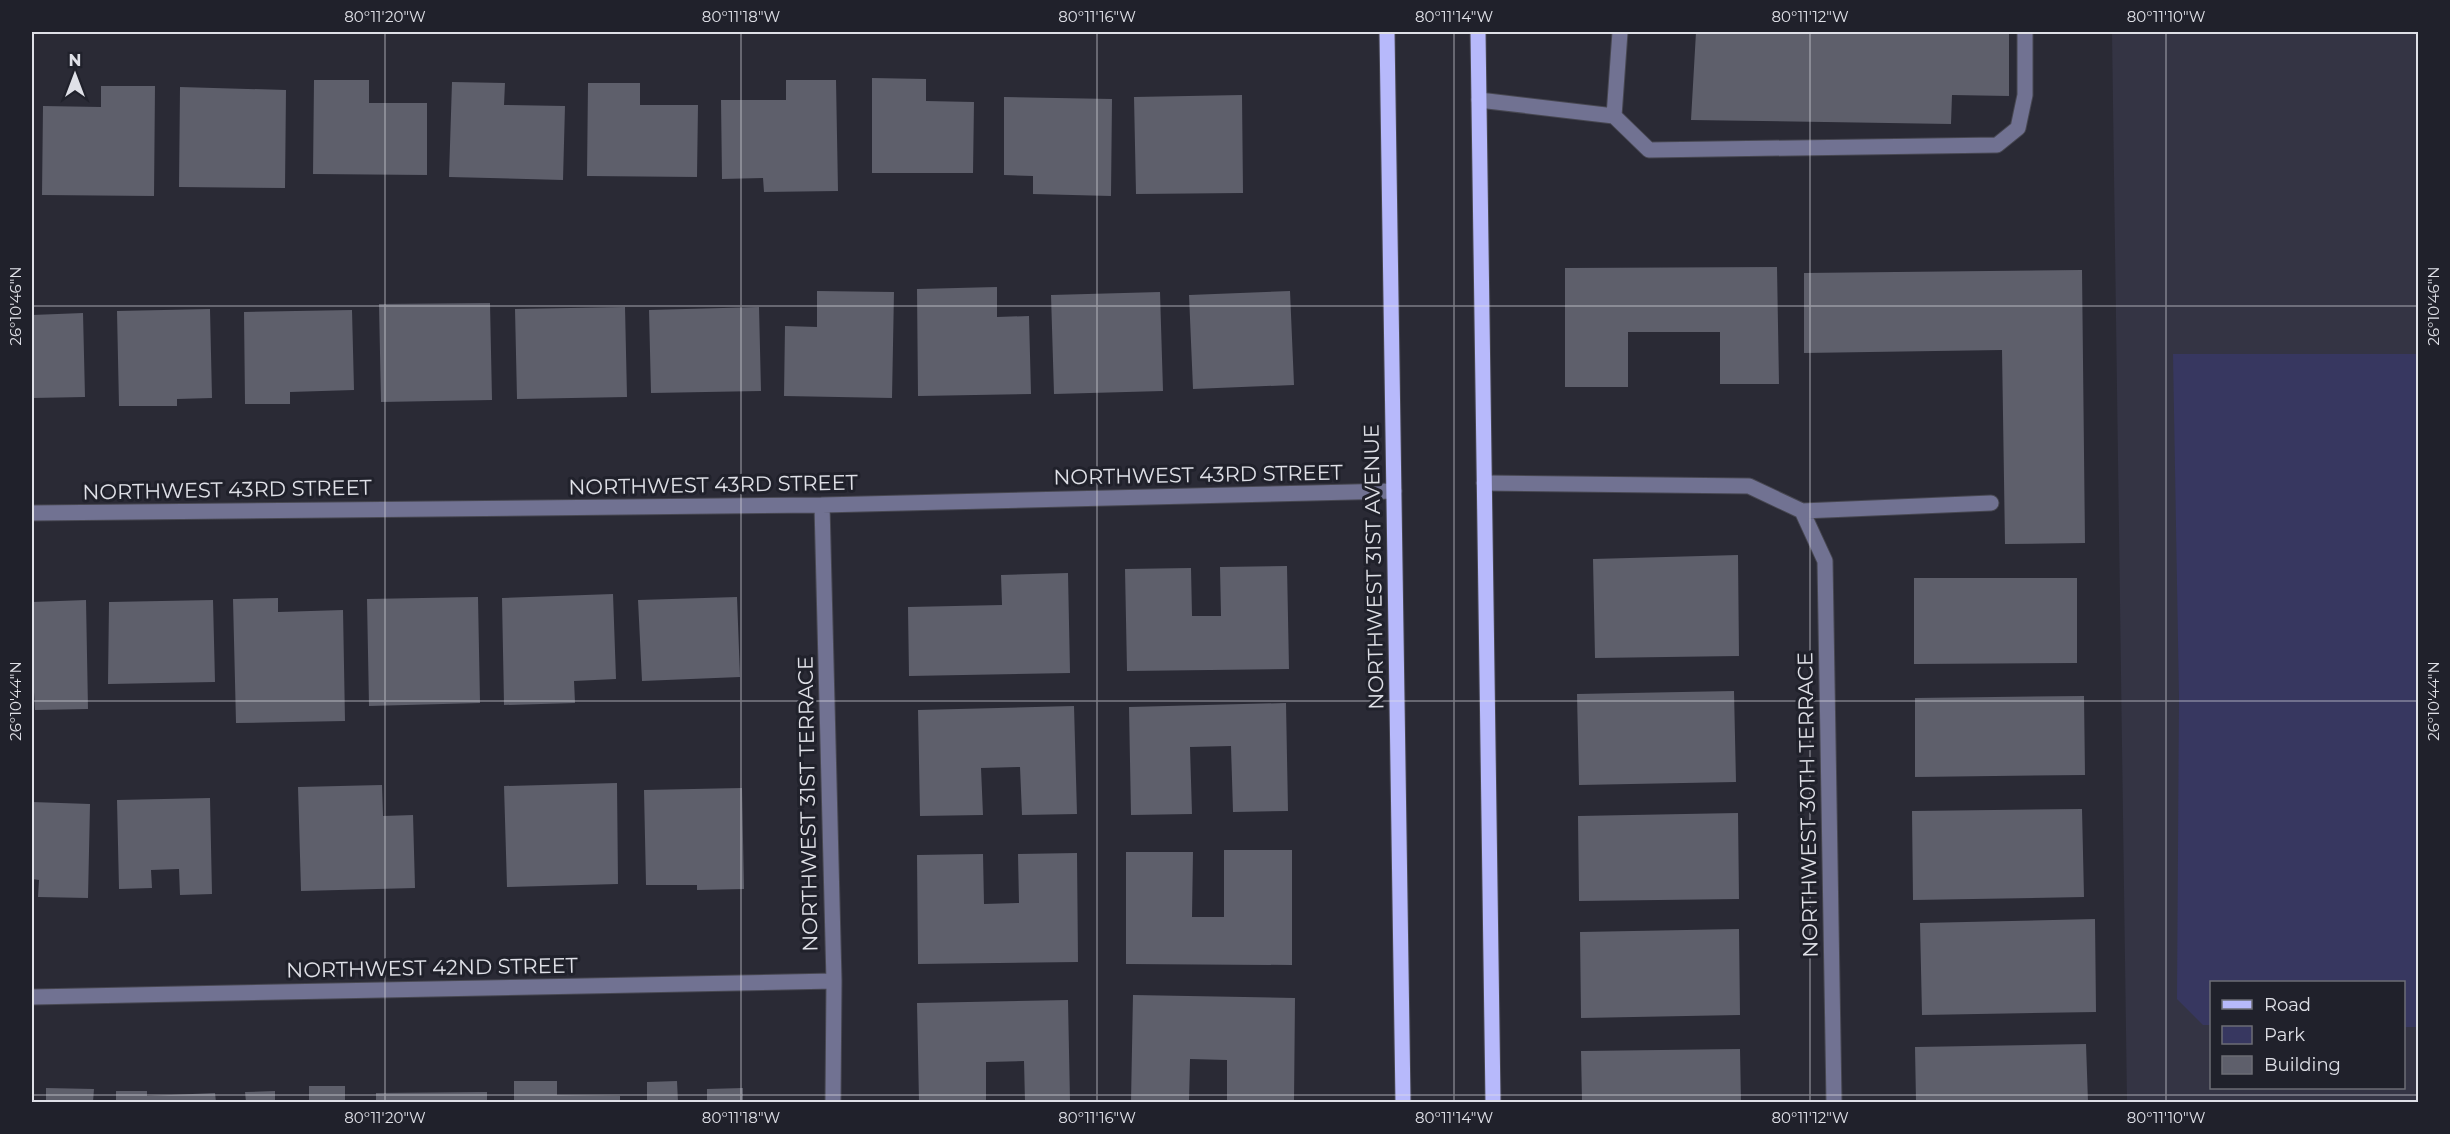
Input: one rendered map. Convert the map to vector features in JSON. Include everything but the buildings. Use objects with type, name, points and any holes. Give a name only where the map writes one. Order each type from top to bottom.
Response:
[{"type":"main road","name":"NORTHWEST 31ST AVENUE","points":[[1387,32],[1402,1102]]},
{"type":"main road","points":[[1478,32],[1493,1102]]},
{"type":"street","points":[[1614,116],[1620,32]]},
{"type":"street","points":[[1479,100],[1614,116],[1648,150],[1997,145],[2018,128],[2025,95],[2025,32]]},
{"type":"street","points":[[1484,483],[1749,486],[1802,511],[1991,503]]},
{"type":"street","name":"NORTHWEST 43RD STREET","points":[[32,513],[822,505],[1394,491]]},
{"type":"street","name":"NORTHWEST 31ST TERRACE","points":[[822,505],[834,981],[833,1102]]},
{"type":"street","name":"NORTHWEST 30TH TERRACE","points":[[1802,511],[1825,561],[1834,1102]]},
{"type":"street","name":"NORTHWEST 42ND STREET","points":[[32,997],[834,981]]},
{"type":"shaded area","points":[[2112,32],[2418,32],[2418,1102],[2127,1102]]},
{"type":"green space","points":[[2173,354],[2418,354],[2418,1027],[2405,1027],[2405,981],[2210,981],[2210,1025],[2203,1025],[2177,999],[2179,698]]}]
